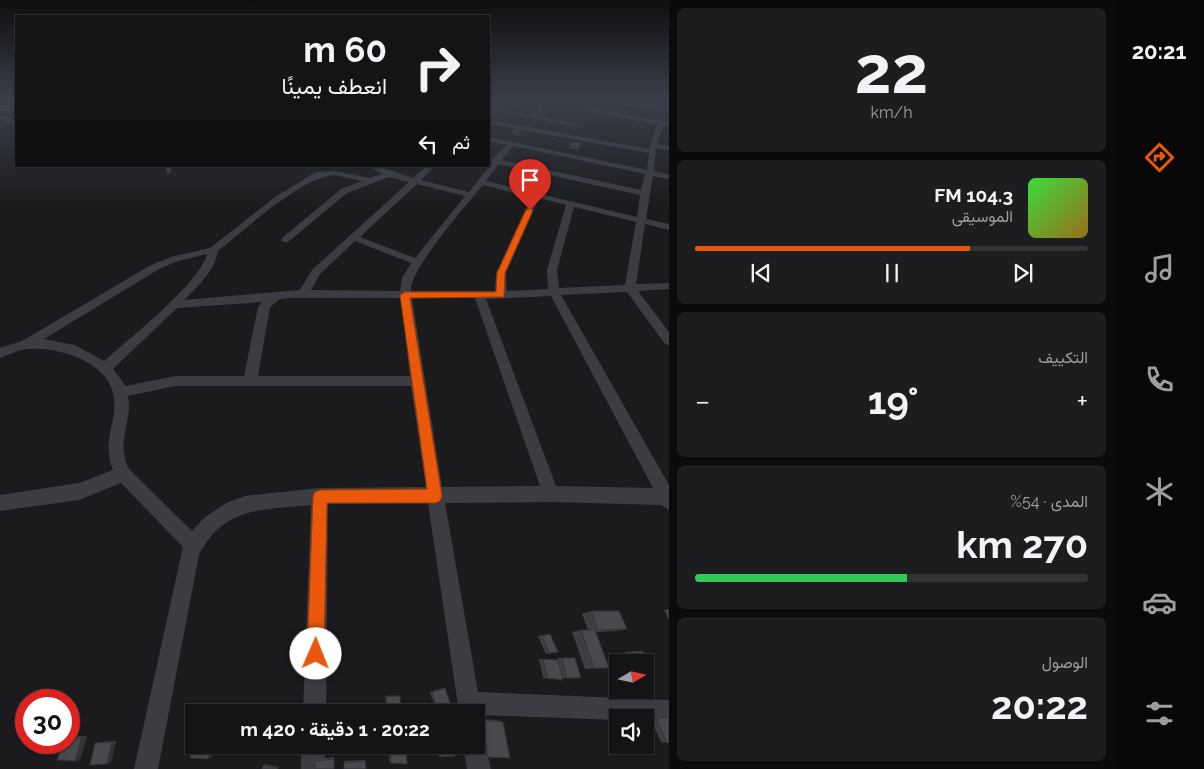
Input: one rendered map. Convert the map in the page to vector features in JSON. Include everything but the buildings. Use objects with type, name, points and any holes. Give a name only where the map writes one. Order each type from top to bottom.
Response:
[{"type":"street","points":[[560,135],[601,143],[669,148]]},
{"type":"street","points":[[657,135],[651,168],[644,193],[638,254],[630,288],[669,341]]},
{"type":"street","points":[[490,139],[592,160],[651,168],[669,168]]},
{"type":"street","points":[[592,160],[601,143]]},
{"type":"street","points":[[468,704],[405,295],[407,278],[417,262],[495,161],[511,144]]},
{"type":"street","points":[[495,161],[644,193]]},
{"type":"street","points":[[375,167],[388,174],[470,195]]},
{"type":"street","points":[[303,294],[316,272],[430,167]]},
{"type":"street","points":[[651,168],[669,177]]},
{"type":"street","points":[[0,353],[26,344],[155,267],[175,259],[213,250],[278,199],[321,173],[334,173],[371,181]]},
{"type":"street","points":[[285,240],[342,192],[388,174]]},
{"type":"street","points":[[278,199],[280,192],[295,178]]},
{"type":"street","points":[[480,182],[669,227]]},
{"type":"street","points":[[501,295],[501,273],[536,195]]},
{"type":"street","points":[[571,203],[552,270],[554,292],[668,499]]},
{"type":"street","points":[[355,238],[417,262]]},
{"type":"street","points":[[105,368],[162,317],[204,273],[210,264],[213,250]]},
{"type":"street","points":[[172,305],[303,294],[478,296],[669,286]]},
{"type":"street","points":[[478,296],[551,494]]},
{"type":"street","points":[[250,381],[264,307],[268,301],[275,297]]},
{"type":"street","points":[[26,344],[52,343],[66,345],[105,368],[117,380],[122,392],[121,412],[114,442],[115,455],[122,472],[194,545]]},
{"type":"street","points":[[122,392],[175,381],[417,381]]},
{"type":"street","points":[[0,503],[86,490],[106,484],[122,472]]},
{"type":"street","points":[[146,769],[174,624],[194,545],[210,524],[232,508],[245,504],[320,496],[551,494],[668,499]]},
{"type":"street","points":[[314,704],[320,496]]},
{"type":"street","points":[[485,708],[669,710]]},
{"type":"street","points":[[312,769],[313,754]]},
{"type":"street","points":[[476,754],[479,769]]},
{"type":"route","points":[[316,654],[320,496],[435,496],[405,295],[501,295],[499,284],[501,273],[530,210]]}]
